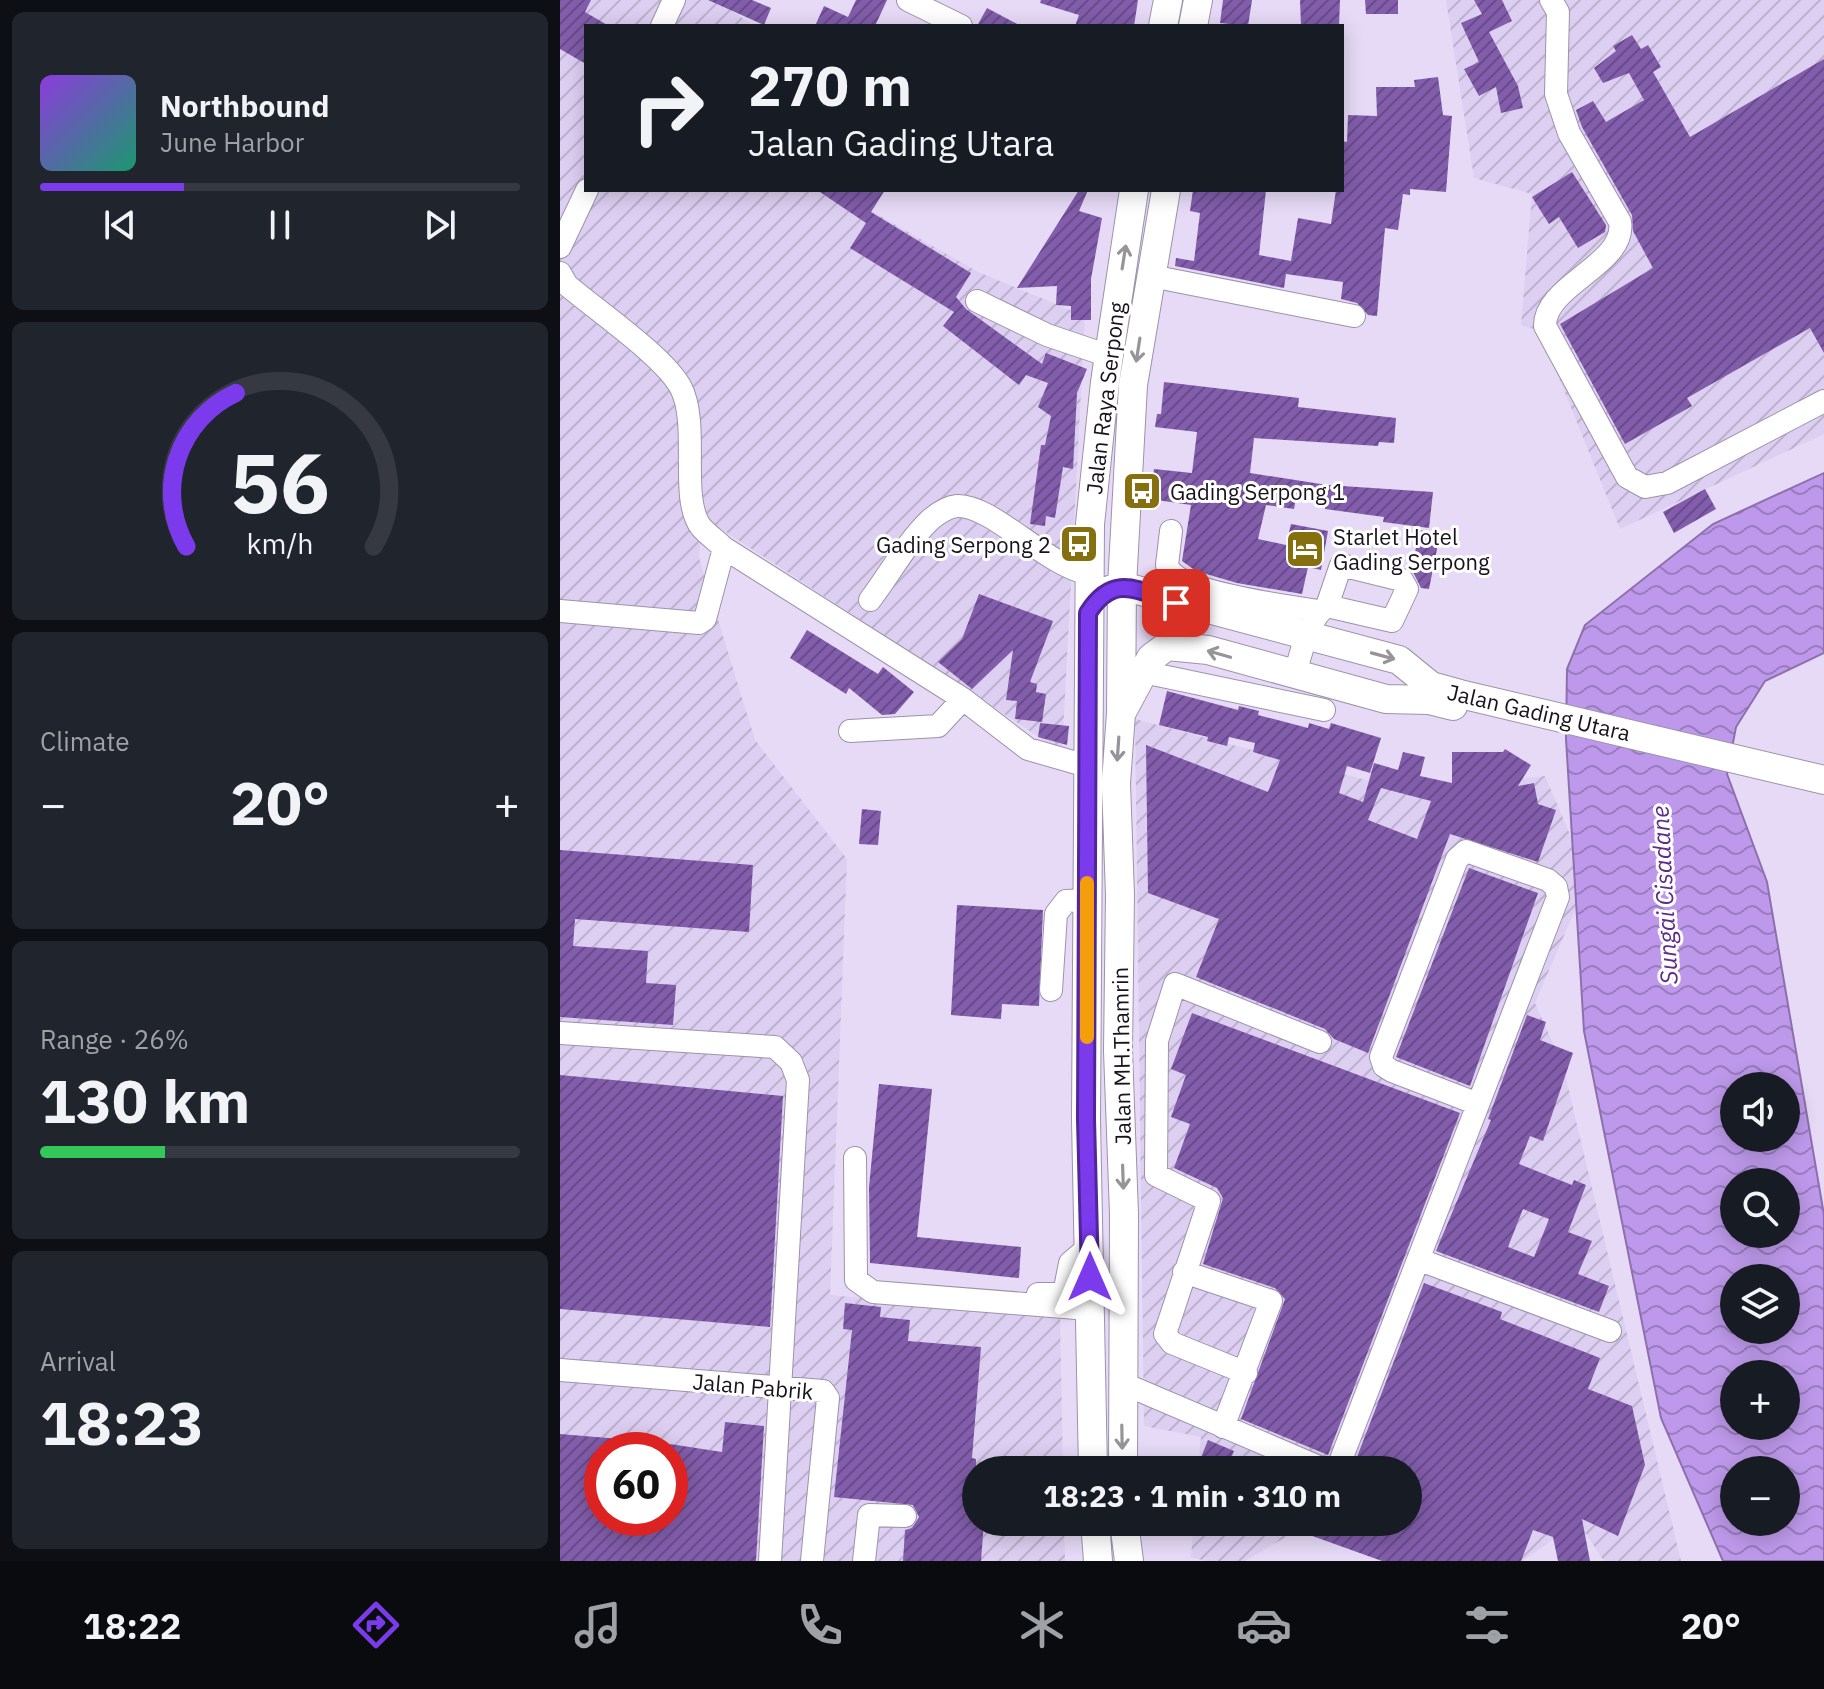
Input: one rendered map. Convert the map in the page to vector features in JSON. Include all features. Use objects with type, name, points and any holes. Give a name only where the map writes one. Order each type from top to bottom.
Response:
[{"type":"main road","points":[[1163,24],[1168,0]]},
{"type":"main road","points":[[1193,24],[1198,0]]},
{"type":"main road","name":"Jalan Raya Serpong","points":[[1093,1456],[1086,1119],[1090,517],[1109,356],[1134,192]]},
{"type":"main road","name":"Jalan Raya Serpong","points":[[1121,643],[1133,385],[1166,192]]},
{"type":"main road","points":[[1088,613],[1106,591],[1122,586]]},
{"type":"main road","name":"Jalan Gading Utara","points":[[1122,586],[1316,622],[1399,660],[1431,686],[1460,701],[1824,793]]},
{"type":"main road","name":"Jalan MH.Thamrin","points":[[1121,643],[1121,713],[1116,783],[1120,895],[1118,1051],[1124,1214],[1123,1456]]},
{"type":"main road","name":"Jalan Gading Utara","points":[[1121,713],[1143,672],[1161,647],[1172,646],[1208,650],[1386,699],[1460,701],[1824,780]]},
{"type":"main road","points":[[1096,1536],[1098,1561]]},
{"type":"main road","points":[[1126,1536],[1129,1561]]},
{"type":"street","points":[[663,24],[674,0]]},
{"type":"street","points":[[908,0],[957,24]]},
{"type":"street","points":[[1551,0],[1558,12],[1556,94],[1569,133],[1622,230],[1616,244],[1550,307],[1545,326],[1627,477],[1645,487],[1667,483],[1824,401]]},
{"type":"street","points":[[560,247],[586,192]]},
{"type":"street","points":[[560,273],[567,285],[667,369],[681,387],[688,409],[693,505],[700,525],[724,548],[963,699],[1028,749],[1087,766]]},
{"type":"street","points":[[1151,276],[1354,316]]},
{"type":"street","points":[[977,301],[1047,335],[1109,356]]},
{"type":"street","points":[[870,600],[928,522],[944,510],[958,506],[979,511],[1056,564],[1089,574]]},
{"type":"street","points":[[1171,531],[1167,565],[1175,578],[1316,622],[1294,676]]},
{"type":"street","points":[[560,611],[699,623],[705,619],[724,548]]},
{"type":"street","points":[[1143,672],[1324,710]]},
{"type":"street","points":[[850,731],[938,726],[963,699]]},
{"type":"street","points":[[1343,1456],[1420,1260],[1558,891],[1548,880],[1466,851],[1457,859],[1381,1057],[1384,1066],[1392,1071],[1478,1104]]},
{"type":"street","points":[[1051,990],[1056,914],[1066,901],[1087,900]]},
{"type":"street","points":[[1246,1373],[1168,1339],[1164,1327],[1209,1201],[1156,1175],[1157,1041],[1175,984],[1320,1042]]},
{"type":"street","points":[[560,1033],[775,1047],[791,1062],[798,1080],[770,1561]]},
{"type":"street","points":[[855,1158],[856,1280],[873,1292],[1014,1298],[1062,1296],[1070,1263],[1090,1246]]},
{"type":"street","points":[[1420,1260],[1610,1331]]},
{"type":"street","points":[[1184,1272],[1271,1301],[1223,1427]]},
{"type":"street","points":[[1014,1298],[1089,1309]]},
{"type":"street","name":"Jalan Pabrik","points":[[560,1370],[823,1391],[828,1398],[812,1561]]},
{"type":"street","points":[[1122,1383],[1292,1456]]},
{"type":"street","points":[[864,1561],[869,1515],[905,1516]]},
{"type":"shaded area","points":[[560,0],[716,0],[751,24],[584,24],[584,192],[838,192],[978,272],[1085,316],[1062,752],[703,517],[699,558],[755,740],[847,859],[830,1295],[1060,1317],[1063,1456],[962,1456],[962,1536],[1064,1536],[1065,1561],[560,1561]]},
{"type":"shaded area","points":[[1446,0],[1824,0],[1824,434],[1620,529],[1540,331],[1521,325],[1532,194],[1474,178]]},
{"type":"shaded area","points":[[1135,719],[1460,805],[1503,781],[1545,776],[1577,851],[1581,896],[1535,1003],[1563,1066],[1681,1561],[1604,1561],[1578,1522],[1523,1561],[1392,1561],[1327,1536],[1422,1536],[1422,1456],[1199,1456],[1201,1437],[1144,1426]]},
{"type":"shaded area","points":[[1193,1536],[1288,1536],[1245,1561],[1206,1561],[1191,1557]]},
{"type":"water","name":"Sungai Cisadane","points":[[1824,473],[1824,653],[1765,681],[1736,727],[1727,774],[1767,882],[1800,1072],[1720,1072],[1720,1152],[1800,1152],[1800,1075],[1824,1215],[1824,1561],[1723,1561],[1661,1418],[1584,1031],[1566,739],[1567,669],[1585,625],[1713,524]]},
{"type":"building","points":[[560,0],[591,0],[585,12],[606,24],[584,24],[584,63],[560,49]]},
{"type":"building","points":[[708,0],[752,0],[771,8],[762,24]]},
{"type":"building","points":[[856,0],[887,0],[876,24],[816,24],[824,6],[848,17]]},
{"type":"building","points":[[1041,0],[1138,0],[1134,24],[1076,24],[1079,15],[1040,3]]},
{"type":"building","points":[[1223,0],[1252,0],[1248,24],[1220,23]]},
{"type":"building","points":[[1300,0],[1340,0],[1339,24],[1301,24]]},
{"type":"building","points":[[1365,0],[1398,0],[1398,14],[1366,14]]},
{"type":"building","points":[[1474,0],[1502,0],[1512,21],[1489,32],[1518,86],[1523,108],[1501,113],[1496,87],[1479,96],[1464,69],[1479,62],[1461,23],[1482,14]]},
{"type":"building","points":[[987,8],[1017,24],[978,24]]},
{"type":"building","points":[[1632,35],[1641,49],[1648,45],[1661,67],[1653,72],[1690,137],[1824,59],[1824,353],[1810,328],[1687,398],[1692,406],[1625,444],[1560,324],[1653,268],[1633,231],[1632,215],[1582,127],[1576,110],[1593,101],[1606,122],[1644,100],[1629,73],[1603,83],[1594,68],[1616,51],[1613,46]]},
{"type":"building","points":[[1438,77],[1443,115],[1452,116],[1446,192],[1410,189],[1410,195],[1403,194],[1398,230],[1385,228],[1377,316],[1368,315],[1357,303],[1341,299],[1343,282],[1286,274],[1284,288],[1175,266],[1176,258],[1194,261],[1200,213],[1190,211],[1193,192],[1266,192],[1259,255],[1291,261],[1298,218],[1331,224],[1336,192],[1344,192],[1344,141],[1347,142],[1348,115],[1377,116],[1376,87],[1415,87],[1414,80]]},
{"type":"building","points":[[1572,172],[1606,225],[1605,232],[1578,248],[1559,217],[1549,224],[1532,197]]},
{"type":"building","points":[[820,192],[884,192],[871,212],[971,273],[956,297],[966,309],[1042,364],[1046,353],[1087,369],[1077,393],[1073,469],[1063,467],[1055,518],[1046,516],[1045,526],[1030,524],[1041,445],[1045,445],[1051,416],[1038,407],[1048,383],[1026,375],[1019,385],[943,326],[954,312],[850,248],[866,223]]},
{"type":"building","points":[[1078,192],[1087,192],[1079,211],[1102,218],[1091,279],[1091,320],[1071,320],[1071,306],[1056,305],[1057,286],[1017,288]]},
{"type":"building","points":[[1164,382],[1299,398],[1298,407],[1396,418],[1394,443],[1379,442],[1378,446],[1254,438],[1250,473],[1327,485],[1433,492],[1429,528],[1383,522],[1384,517],[1325,509],[1326,495],[1297,493],[1294,509],[1266,505],[1258,539],[1286,545],[1291,524],[1328,531],[1321,570],[1308,567],[1302,594],[1237,583],[1196,571],[1182,561],[1191,505],[1150,499],[1154,469],[1192,473],[1197,432],[1155,427],[1157,414],[1161,414]]},
{"type":"building","points":[[1705,489],[1716,509],[1674,533],[1663,512]]},
{"type":"building","points":[[1419,530],[1440,534],[1429,589],[1421,588],[1412,570]]},
{"type":"building","points":[[979,594],[1053,621],[1030,682],[1037,684],[1036,692],[1046,694],[1042,722],[1015,719],[1017,701],[1006,700],[1013,650],[972,689],[938,662],[962,639]]},
{"type":"building","points":[[807,630],[878,674],[883,667],[914,692],[895,714],[882,715],[849,688],[846,694],[790,658]]},
{"type":"building","points":[[1167,691],[1238,710],[1239,706],[1259,711],[1258,715],[1308,728],[1309,723],[1329,729],[1331,723],[1381,738],[1370,773],[1347,766],[1339,793],[1363,802],[1374,763],[1398,770],[1403,752],[1425,757],[1420,776],[1452,783],[1452,752],[1503,752],[1505,749],[1531,765],[1518,786],[1534,783],[1538,804],[1556,810],[1538,862],[1450,834],[1368,1053],[1334,1039],[1325,1029],[1196,977],[1219,919],[1148,893],[1146,745],[1268,792],[1280,760],[1253,752],[1255,743],[1229,737],[1227,746],[1207,741],[1208,737],[1159,725]],"holes":[[[1381,788],[1431,801],[1417,839],[1368,820]]]},
{"type":"building","points":[[1040,723],[1069,726],[1067,745],[1038,737]]},
{"type":"building","points":[[862,809],[881,811],[878,845],[859,844]]},
{"type":"building","points":[[560,850],[753,865],[749,932],[575,919],[573,946],[648,951],[646,983],[676,985],[673,1025],[560,1017]]},
{"type":"building","points":[[1469,868],[1538,893],[1470,1086],[1396,1057]]},
{"type":"building","points":[[957,905],[1043,910],[1039,1006],[1002,1004],[1001,1019],[951,1015]]},
{"type":"building","points":[[1192,1013],[1460,1113],[1328,1455],[1241,1419],[1285,1299],[1275,1288],[1203,1264],[1223,1198],[1217,1188],[1174,1168],[1190,1124],[1171,1117],[1186,1075],[1171,1069]]},
{"type":"building","points":[[1527,1015],[1546,1022],[1540,1040],[1573,1053],[1543,1141],[1530,1136],[1519,1164],[1572,1185],[1574,1180],[1586,1185],[1568,1232],[1592,1241],[1578,1274],[1609,1286],[1599,1312],[1436,1251],[1491,1120],[1488,1119]],"holes":[[[1523,1209],[1549,1219],[1534,1257],[1508,1247]]]},
{"type":"building","points":[[560,1075],[783,1096],[770,1327],[560,1309]]},
{"type":"building","points":[[879,1084],[932,1089],[917,1237],[1021,1247],[1019,1278],[870,1263],[869,1187]]},
{"type":"building","points":[[1424,1283],[1502,1312],[1500,1319],[1600,1358],[1588,1389],[1632,1406],[1645,1465],[1618,1536],[1582,1519],[1590,1561],[1558,1561],[1553,1537],[1533,1530],[1521,1561],[1382,1561],[1312,1536],[1422,1536],[1422,1456],[1357,1456]]},
{"type":"building","points":[[845,1303],[881,1307],[880,1317],[910,1320],[908,1341],[981,1347],[972,1456],[962,1456],[962,1536],[983,1536],[981,1561],[903,1561],[905,1530],[912,1528],[919,1517],[913,1505],[834,1497],[852,1330],[843,1329]]},
{"type":"building","points":[[725,1422],[764,1426],[756,1561],[560,1561],[560,1434],[584,1436],[584,1536],[688,1536],[688,1447],[722,1452]]},
{"type":"building","points":[[1208,1440],[1234,1451],[1232,1456],[1202,1456]]},
{"type":"slow traffic","points":[[1087,883],[1087,1037]]},
{"type":"place","name":"Gading Serpong 1","points":[[1142,491]]},
{"type":"place","name":"Gading Serpong 2","points":[[1079,544]]},
{"type":"place","name":"Starlet Hotel Gading Serpong","points":[[1305,549]]},
{"type":"route","points":[[1090,1277],[1086,1119],[1088,613],[1106,591],[1122,586],[1176,603]]}]
